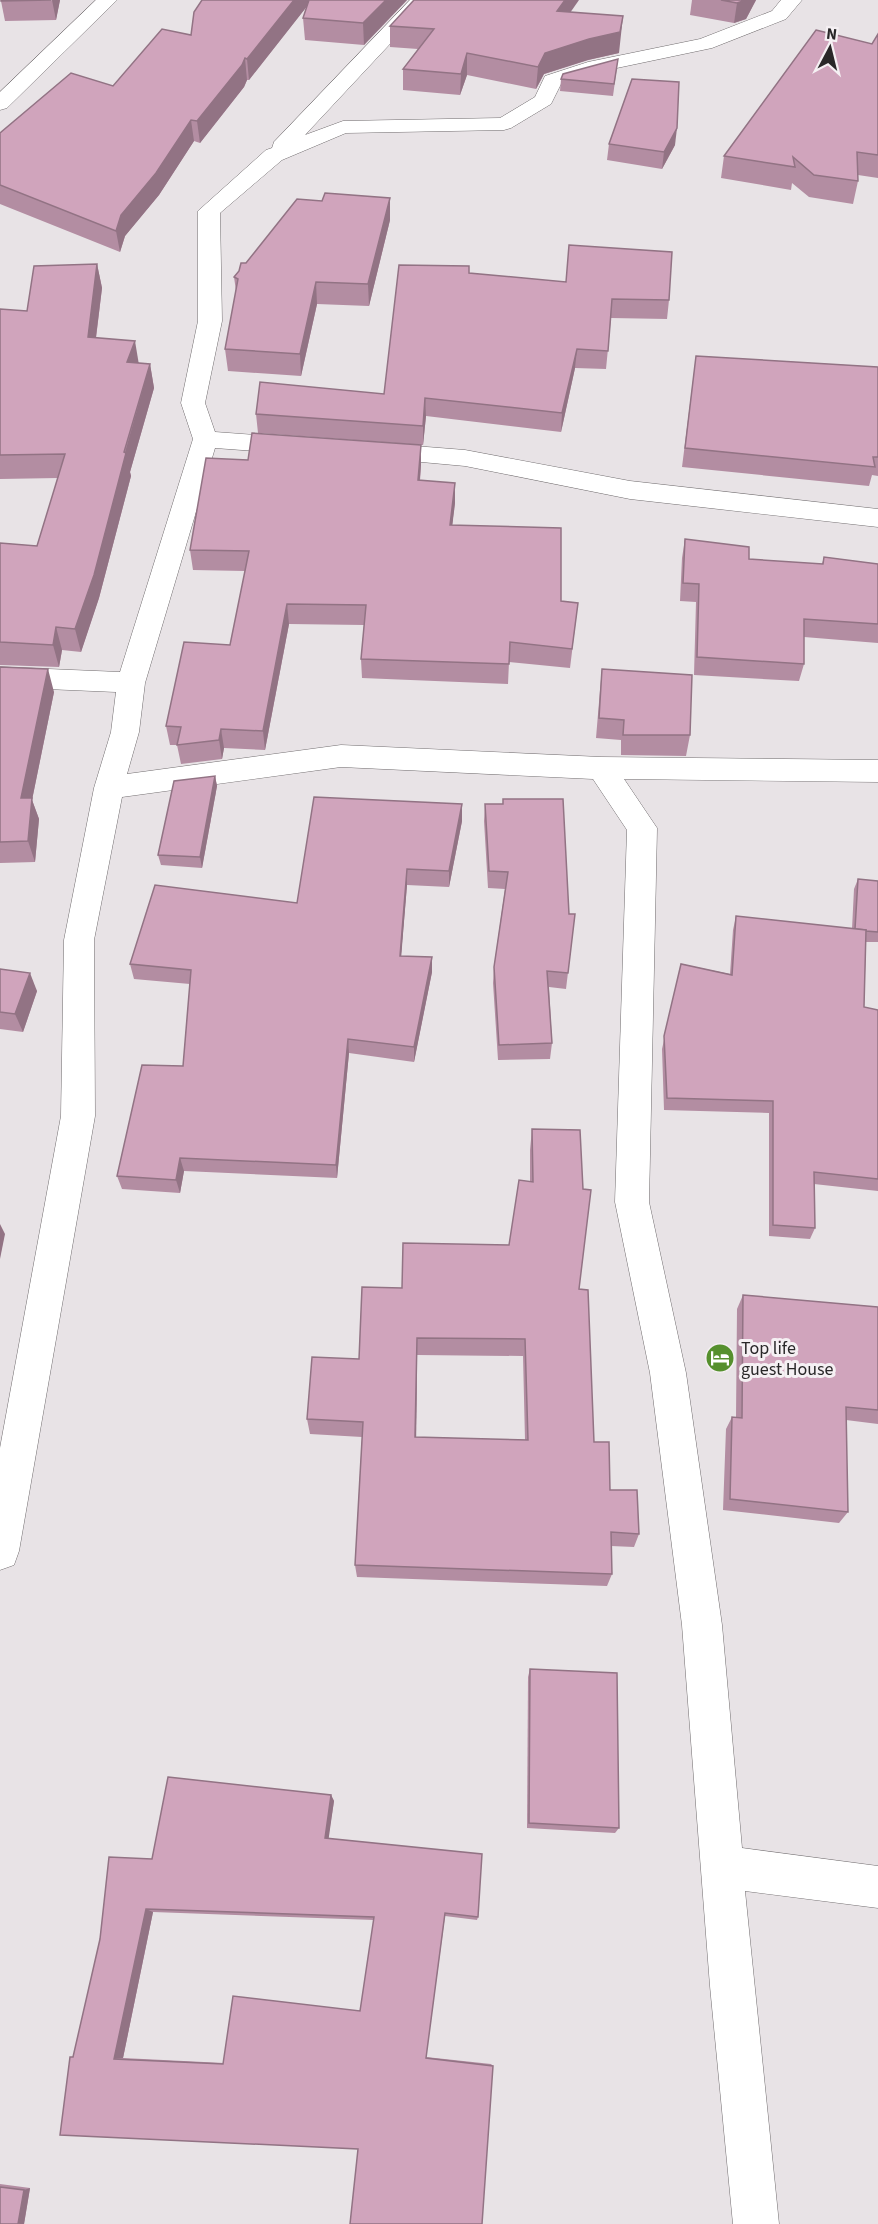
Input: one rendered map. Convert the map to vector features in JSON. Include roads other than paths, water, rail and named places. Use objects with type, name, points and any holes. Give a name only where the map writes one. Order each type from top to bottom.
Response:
[{"type":"street","points":[[0,104],[106,0]]},
{"type":"street","points":[[0,1551],[78,1116],[79,940],[109,788],[124,732],[131,683],[184,502],[205,439],[193,404],[210,321],[209,211],[274,155],[421,0]]},
{"type":"street","points":[[274,155],[343,127],[504,124],[544,100],[552,80],[588,68],[705,44],[779,15],[792,0]]},
{"type":"street","points":[[205,439],[465,458],[630,490],[878,518]]},
{"type":"street","points":[[0,677],[131,683]]},
{"type":"street","points":[[109,788],[341,756],[601,768],[878,771]]},
{"type":"street","points":[[601,768],[642,828],[632,1202],[670,1384],[702,1624],[722,1867],[756,2224]]},
{"type":"street","points":[[722,1867],[878,1887]]},
{"type":"place","name":"Top life guest House","points":[[720,1358]]}]
